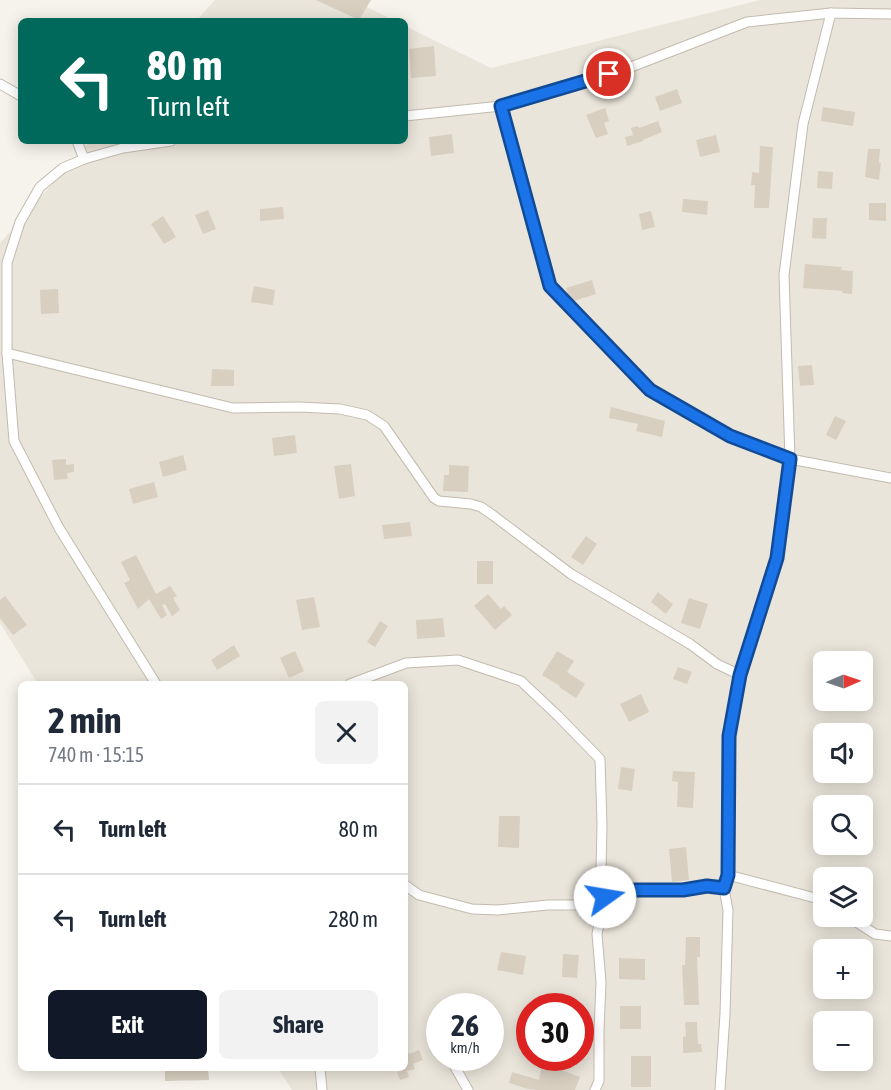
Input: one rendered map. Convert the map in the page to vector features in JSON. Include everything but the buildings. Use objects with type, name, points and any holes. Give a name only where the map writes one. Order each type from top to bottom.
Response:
[{"type":"street","points":[[408,116],[501,106],[631,67],[747,22],[831,13],[891,14]]},
{"type":"street","points":[[720,1090],[728,910],[724,888],[728,875],[729,736],[740,675],[777,558],[790,459],[784,275],[803,124],[831,13]]},
{"type":"street","points":[[0,84],[18,94]]},
{"type":"street","points":[[501,106],[550,286],[650,390],[730,436],[790,459],[891,478]]},
{"type":"street","points":[[78,144],[84,159]]},
{"type":"street","points":[[150,144],[123,148],[84,159],[63,168],[40,187],[20,222],[7,263],[7,353],[14,441],[59,528],[154,681]]},
{"type":"street","points":[[7,353],[233,408],[340,409],[367,415],[384,426],[434,498],[439,501],[481,507],[571,574],[690,644],[717,664],[740,675]]},
{"type":"street","points":[[358,681],[406,663],[458,660],[520,681],[600,759],[601,871],[605,897],[597,934],[601,982],[599,1081],[595,1090]]},
{"type":"street","points":[[728,875],[813,897]]},
{"type":"street","points":[[408,887],[419,895],[472,909],[498,910],[576,905],[634,890],[683,890],[707,886],[724,888]]},
{"type":"street","points":[[864,927],[875,934],[891,936]]},
{"type":"street","points":[[320,1071],[322,1090]]},
{"type":"street","points":[[457,1071],[468,1090]]},
{"type":"shaded area","points":[[215,0],[353,0],[389,18],[199,18]]},
{"type":"shaded area","points":[[760,0],[891,0],[891,1090],[292,1090],[280,1071],[408,1071],[408,681],[36,681],[0,623],[0,243],[87,144],[408,144],[408,27],[491,68]]},
{"type":"route","points":[[605,897],[634,890],[683,890],[707,886],[724,888],[728,875],[729,736],[740,675],[777,558],[790,459],[730,436],[650,390],[550,286],[501,106],[609,74]]}]
